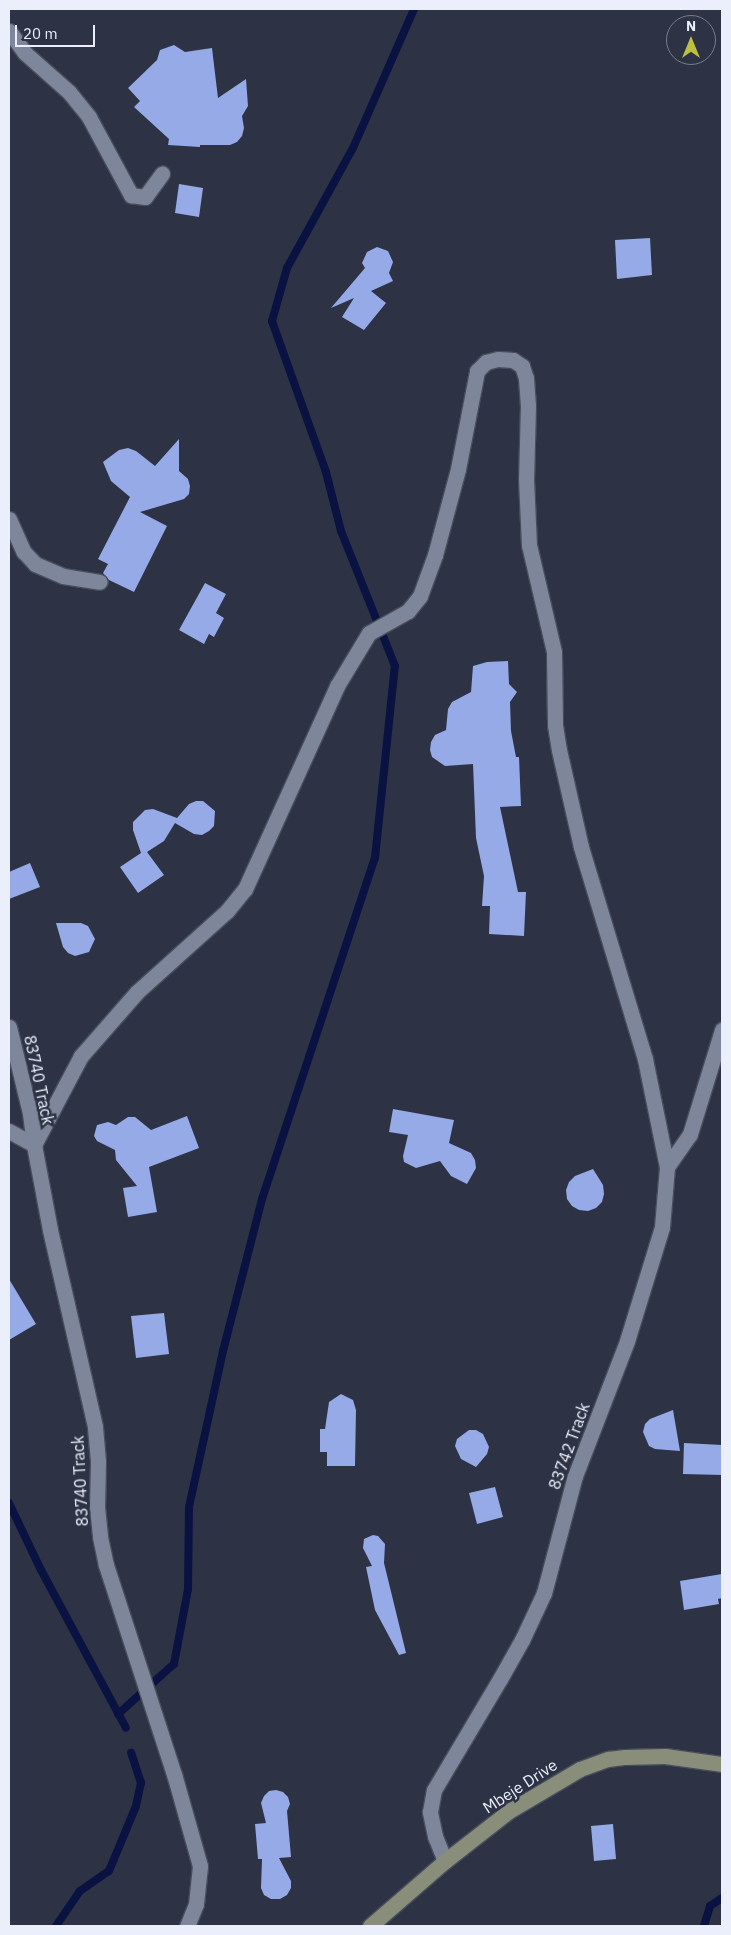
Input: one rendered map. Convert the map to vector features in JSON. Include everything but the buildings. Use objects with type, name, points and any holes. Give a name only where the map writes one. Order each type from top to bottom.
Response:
[{"type":"street","points":[[9,31],[25,53],[69,92],[89,117],[131,195],[145,197],[162,174]]},
{"type":"street","points":[[9,1131],[34,1144],[81,1056],[137,992],[226,911],[245,890],[337,686],[368,633],[408,611],[420,596],[435,555],[458,469],[477,371],[486,362],[498,358],[513,360],[522,366],[526,378],[528,405],[526,479],[529,544],[554,652],[555,725],[559,750],[581,847],[645,1059],[668,1167]]},
{"type":"street","points":[[9,519],[24,552],[35,564],[63,576],[100,582]]},
{"type":"street","name":"83740 Track","points":[[9,1027],[30,1113],[50,1230],[95,1427],[98,1461],[99,1527],[106,1565],[174,1774],[200,1866],[196,1904],[187,1926]]},
{"type":"street","name":"83742 Track","points":[[445,1861],[435,1836],[430,1812],[434,1790],[505,1671],[544,1593],[575,1476],[627,1341],[662,1227],[668,1167],[690,1134],[722,1030]]},
{"type":"street","name":"Mbeje Drive","points":[[370,1926],[445,1861],[508,1811],[580,1769],[608,1759],[665,1756],[722,1764]]},
{"type":"waterway","points":[[118,1714],[174,1664],[188,1589],[189,1507],[223,1351],[262,1199],[375,858],[395,666],[341,531],[326,472],[272,321],[287,268],[353,148],[414,9]]},
{"type":"waterway","points":[[9,1503],[41,1570],[126,1728]]},
{"type":"waterway","points":[[56,1926],[80,1891],[109,1871],[136,1806],[141,1783],[131,1753]]},
{"type":"waterway","points":[[704,1926],[710,1906],[722,1898]]}]
